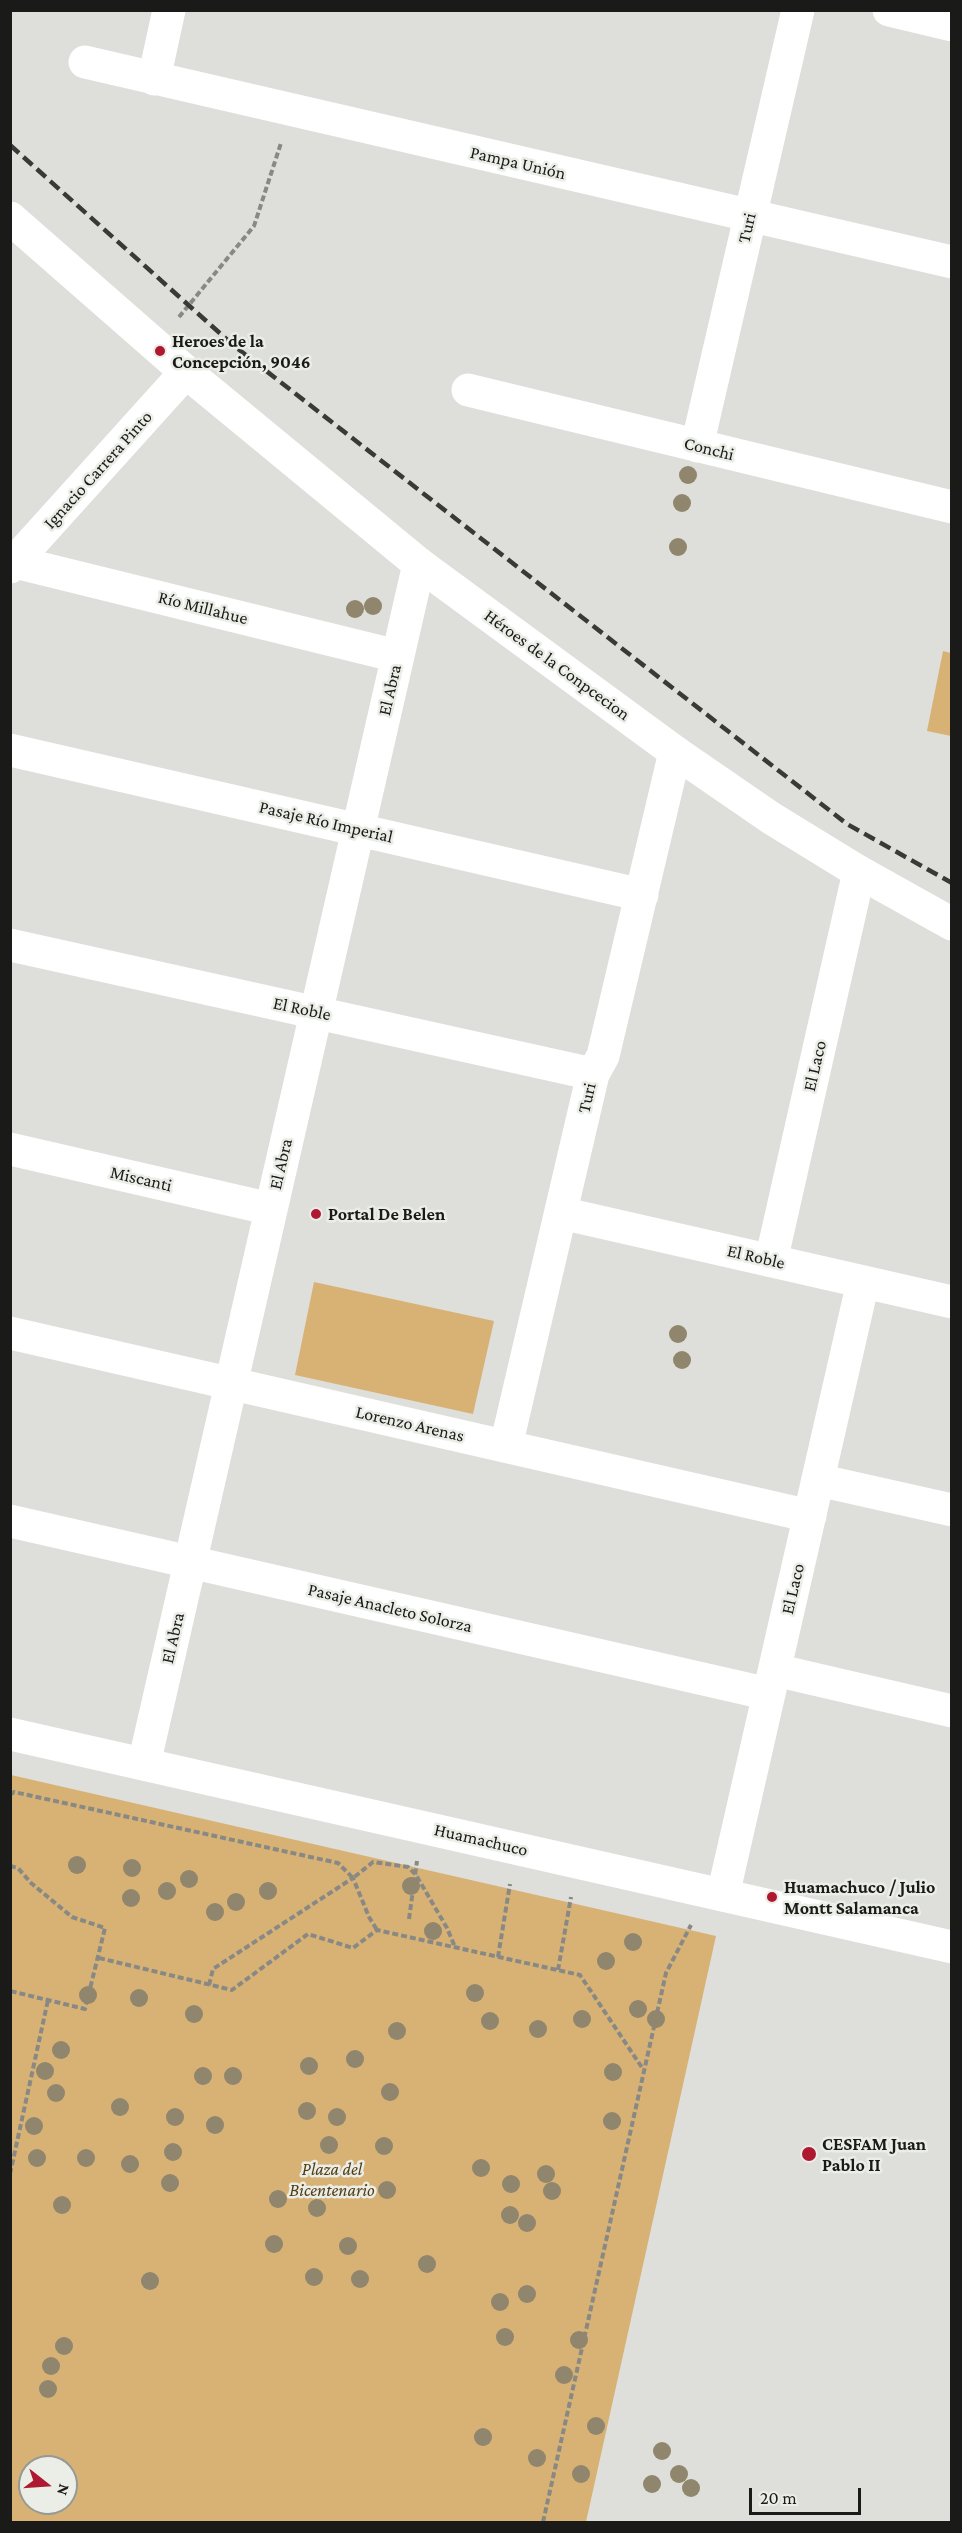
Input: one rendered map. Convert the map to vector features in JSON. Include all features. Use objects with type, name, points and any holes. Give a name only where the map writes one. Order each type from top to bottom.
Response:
[{"type":"street","points":[[154,79],[169,10]]},
{"type":"street","name":"Turi","points":[[697,446],[798,10]]},
{"type":"street","points":[[889,10],[951,25]]},
{"type":"street","name":"Pampa Unión","points":[[85,62],[951,262]]},
{"type":"street","name":"Héroes de la Conpcecion","points":[[10,218],[186,372],[418,564],[675,752],[771,818],[859,872],[951,924]]},
{"type":"street","name":"Ignacio Carrera Pinto","points":[[12,563],[186,372]]},
{"type":"street","name":"Conchi","points":[[468,390],[951,507]]},
{"type":"street","name":"Río Millahue","points":[[12,563],[398,656]]},
{"type":"street","name":"El Abra","points":[[144,1764],[418,564]]},
{"type":"street","name":"Pasaje Río Imperial","points":[[10,750],[642,895]]},
{"type":"street","name":"Turi","points":[[506,1446],[593,1074],[603,1056],[675,752]]},
{"type":"street","name":"El Laco","points":[[771,1261],[859,872]]},
{"type":"street","name":"El Roble","points":[[10,945],[593,1074]]},
{"type":"street","name":"Miscanti","points":[[10,1149],[271,1209]]},
{"type":"street","name":"El Roble","points":[[561,1213],[951,1302]]},
{"type":"street","name":"El Laco","points":[[723,1895],[863,1282]]},
{"type":"street","name":"Lorenzo Arenas","points":[[10,1333],[810,1516]]},
{"type":"street","points":[[818,1480],[951,1510]]},
{"type":"street","name":"Pasaje Anacleto Solorza","points":[[10,1521],[190,1562],[772,1682],[951,1711]]},
{"type":"street","name":"Huamachuco","points":[[10,1734],[951,1947]]},
{"type":"path","points":[[155,345],[254,226],[292,111]]},
{"type":"path","points":[[10,1795],[14,1792],[338,1863],[353,1878],[369,1917],[377,1930],[579,1975],[643,2069]]},
{"type":"path","points":[[409,1919],[418,1858]]},
{"type":"path","points":[[209,1985],[213,1969],[353,1878],[373,1862],[408,1867],[416,1875],[456,1948]]},
{"type":"path","points":[[10,1866],[18,1868],[31,1884],[72,1917],[105,1928],[85,2009],[10,1991]]},
{"type":"path","points":[[498,1957],[509,1886]]},
{"type":"path","points":[[558,1970],[570,1900]]},
{"type":"path","points":[[543,2523],[666,1973],[691,1926]]},
{"type":"path","points":[[99,1958],[232,1990],[308,1934],[353,1948],[377,1930]]},
{"type":"path","points":[[10,2174],[48,2000]]},
{"type":"green space","points":[[943,651],[951,653],[951,736],[927,731]]},
{"type":"green space","points":[[314,1282],[494,1321],[473,1414],[295,1375]]},
{"type":"green space","name":"Plaza del Bicentenario","points":[[11,1775],[716,1936],[586,2522],[11,2522]]},
{"type":"railway","points":[[10,145],[233,345],[847,824],[952,883]]},
{"type":"place","name":"Heroes de la Concepción, 9046","points":[[160,351]]},
{"type":"place","name":"Portal De Belen","points":[[316,1214]]},
{"type":"place","name":"Huamachuco / Julio Montt Salamanca","points":[[772,1897]]},
{"type":"place","name":"CESFAM Juan Pablo II","points":[[809,2154]]}]
